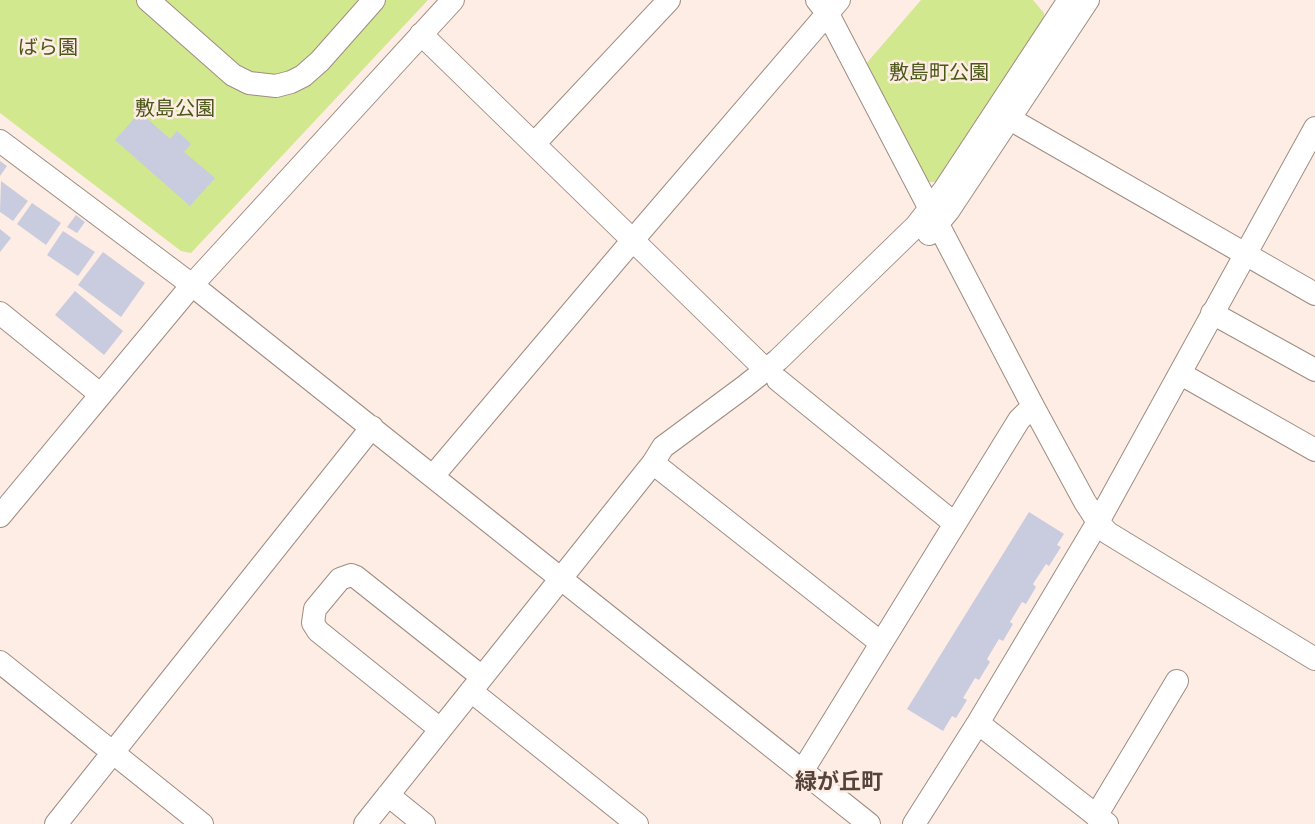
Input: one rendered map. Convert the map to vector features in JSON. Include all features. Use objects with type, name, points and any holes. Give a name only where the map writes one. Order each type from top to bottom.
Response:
[{"type":"street","points":[[148,0],[233,75],[249,82],[276,86],[303,76],[320,61],[374,0]]},
{"type":"street","points":[[0,516],[192,285],[453,0]]},
{"type":"street","points":[[534,144],[669,0]]},
{"type":"street","points":[[365,824],[653,463],[668,457],[772,375],[934,217],[1010,119],[1088,0]]},
{"type":"street","points":[[934,217],[1061,4]]},
{"type":"street","points":[[433,476],[828,5],[934,217],[1084,502],[1098,522],[1108,533],[1315,659]]},
{"type":"street","points":[[421,34],[772,375],[954,523]]},
{"type":"street","points":[[1010,119],[1315,294]]},
{"type":"street","points":[[914,824],[978,723],[1098,522],[1315,128]]},
{"type":"street","points":[[0,141],[192,285],[869,824]]},
{"type":"street","points":[[0,313],[100,394]]},
{"type":"street","points":[[1212,313],[1315,370]]},
{"type":"street","points":[[1181,374],[1315,450]]},
{"type":"street","points":[[803,770],[1019,420],[1026,412],[1034,408]]},
{"type":"street","points":[[56,824],[372,427]]},
{"type":"street","points":[[653,463],[881,643]]},
{"type":"street","points":[[440,729],[318,630],[313,623],[315,609],[345,576],[356,577],[637,824]]},
{"type":"street","points":[[0,662],[202,824]]},
{"type":"street","points":[[978,723],[1101,820],[1177,681]]},
{"type":"street","points":[[388,795],[424,824]]},
{"type":"green space","name":"敷島公園","points":[[0,0],[428,0],[191,253],[181,251],[0,113]]},
{"type":"green space","name":"敷島町公園","points":[[921,0],[1033,0],[1044,13],[1045,21],[941,182],[927,182],[865,65]]},
{"type":"building","points":[[140,112],[170,139],[177,131],[191,144],[184,152],[215,178],[190,206],[115,140]]},
{"type":"building","points":[[0,161],[7,166],[0,176]]},
{"type":"building","points":[[1,181],[28,201],[13,221],[0,212]]},
{"type":"building","points":[[32,203],[61,223],[46,245],[17,224]]},
{"type":"building","points":[[76,215],[85,222],[77,233],[67,227]]},
{"type":"building","points":[[0,229],[11,238],[0,252]]},
{"type":"building","points":[[63,231],[95,252],[78,276],[47,255]]},
{"type":"building","points":[[103,252],[145,283],[121,317],[78,285]]},
{"type":"building","points":[[75,291],[123,331],[104,355],[55,315]]},
{"type":"building","points":[[1029,512],[1064,534],[1057,545],[1061,547],[1049,566],[1046,564],[1033,584],[1036,587],[1026,604],[1022,602],[1010,622],[1013,624],[1003,641],[999,639],[987,659],[990,662],[979,680],[975,678],[963,698],[967,700],[956,718],[952,716],[943,731],[907,709]]},
{"type":"district","name":"緑が丘町","points":[[839,782]]},
{"type":"park label","name":"ばら園","points":[[48,48]]}]
